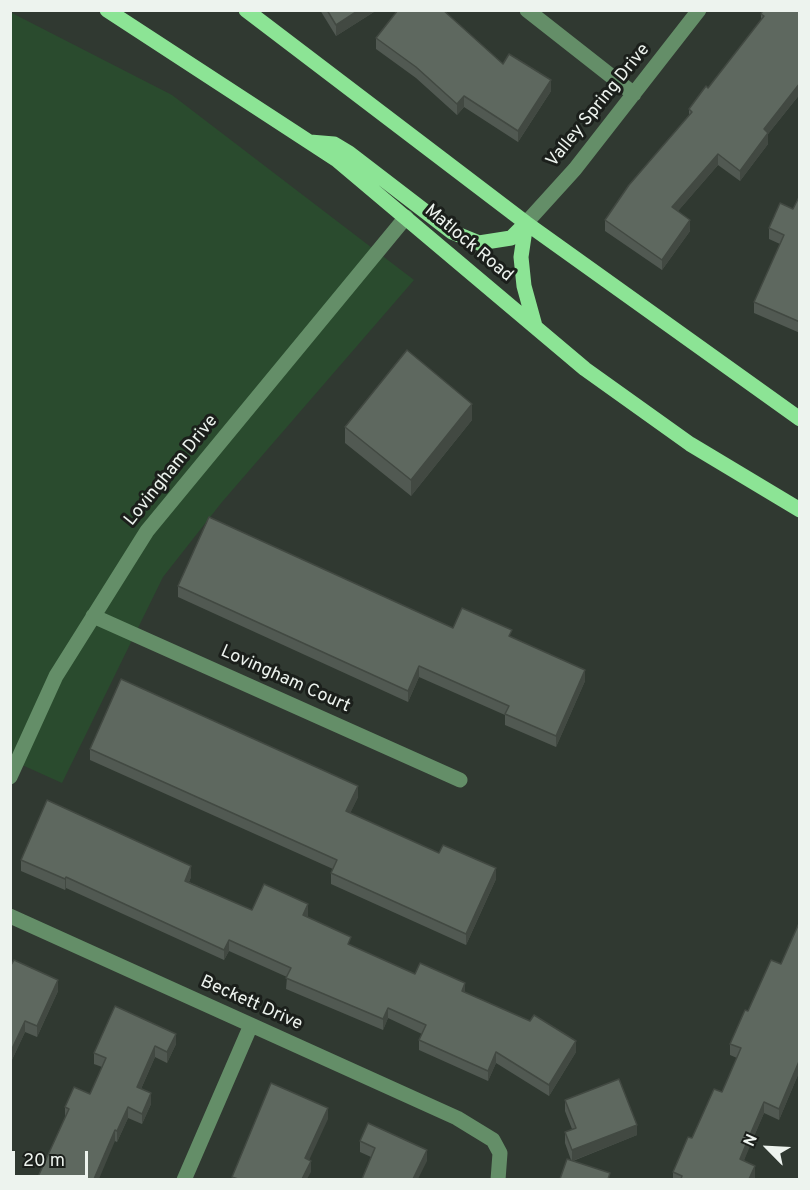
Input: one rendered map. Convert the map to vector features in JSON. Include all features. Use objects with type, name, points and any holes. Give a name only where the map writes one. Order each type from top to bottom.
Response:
[{"type":"main road","name":"Matlock Road","points":[[107,10],[310,142],[406,217],[585,369],[690,444],[800,510]]},
{"type":"main road","points":[[246,10],[526,223],[800,419]]},
{"type":"main road","points":[[310,142],[334,144],[350,153],[452,232],[479,243],[511,238],[526,223]]},
{"type":"main road","points":[[526,223],[521,257],[524,286],[536,327]]},
{"type":"street","points":[[527,10],[634,94]]},
{"type":"street","name":"Valley Spring Drive","points":[[526,223],[575,169],[699,10]]},
{"type":"street","name":"Lovingham Drive","points":[[10,777],[56,676],[147,531],[406,217]]},
{"type":"street","name":"Lovingham Court","points":[[93,616],[460,780]]},
{"type":"street","name":"Beckett Drive","points":[[10,916],[457,1118],[493,1140],[500,1153],[498,1179]]},
{"type":"street","points":[[184,1179],[251,1025]]},
{"type":"green space","points":[[10,12],[172,95],[414,280],[222,502],[163,577],[62,783],[11,760]]},
{"type":"building","points":[[327,10],[359,10],[336,25]]},
{"type":"building","points":[[398,10],[443,10],[503,64],[509,54],[551,80],[518,131],[464,96],[457,104],[416,67],[376,38]]},
{"type":"building","points":[[763,10],[800,10],[800,83],[764,129],[768,133],[740,171],[718,154],[672,207],[690,220],[662,260],[605,220],[629,185],[692,112],[689,109],[706,86],[708,88],[764,16],[761,14]]},
{"type":"building","points":[[800,195],[800,322],[754,302],[784,235],[769,228],[780,203],[793,209]]},
{"type":"building","points":[[407,350],[472,404],[411,480],[345,427]]},
{"type":"building","points":[[209,517],[453,628],[462,608],[512,630],[509,636],[585,670],[556,736],[505,714],[509,706],[419,666],[408,691],[178,586]]},
{"type":"building","points":[[121,679],[358,786],[346,811],[439,853],[443,845],[496,868],[466,934],[331,873],[337,860],[90,749]]},
{"type":"building","points":[[47,800],[191,866],[185,881],[252,910],[264,884],[308,904],[303,915],[351,937],[348,944],[415,974],[420,963],[465,983],[462,991],[530,1021],[534,1015],[576,1041],[549,1085],[496,1052],[488,1071],[419,1040],[426,1025],[388,1008],[383,1019],[286,978],[291,968],[229,940],[224,950],[66,877],[65,879],[21,860]]},
{"type":"building","points":[[800,921],[800,1059],[779,1109],[764,1102],[747,1142],[740,1159],[755,1166],[749,1179],[681,1179],[682,1176],[673,1172],[688,1137],[692,1138],[714,1089],[722,1092],[741,1048],[730,1044],[745,1010],[748,1011],[771,960],[781,964]]},
{"type":"building","points":[[14,960],[58,980],[37,1026],[25,1021],[10,1053],[10,967]]},
{"type":"building","points":[[115,1006],[176,1034],[167,1052],[155,1046],[137,1087],[151,1093],[142,1114],[128,1107],[117,1131],[115,1130],[94,1179],[37,1179],[69,1109],[65,1107],[74,1087],[90,1094],[106,1058],[94,1053]]},
{"type":"building","points":[[619,1079],[637,1125],[572,1150],[565,1132],[576,1128],[565,1100]]},
{"type":"building","points":[[271,1083],[328,1108],[305,1158],[311,1161],[302,1179],[238,1179],[232,1177]]},
{"type":"building","points":[[368,1123],[427,1150],[413,1179],[362,1179],[375,1148],[360,1141]]},
{"type":"building","points":[[567,1159],[610,1173],[608,1179],[560,1179]]}]
